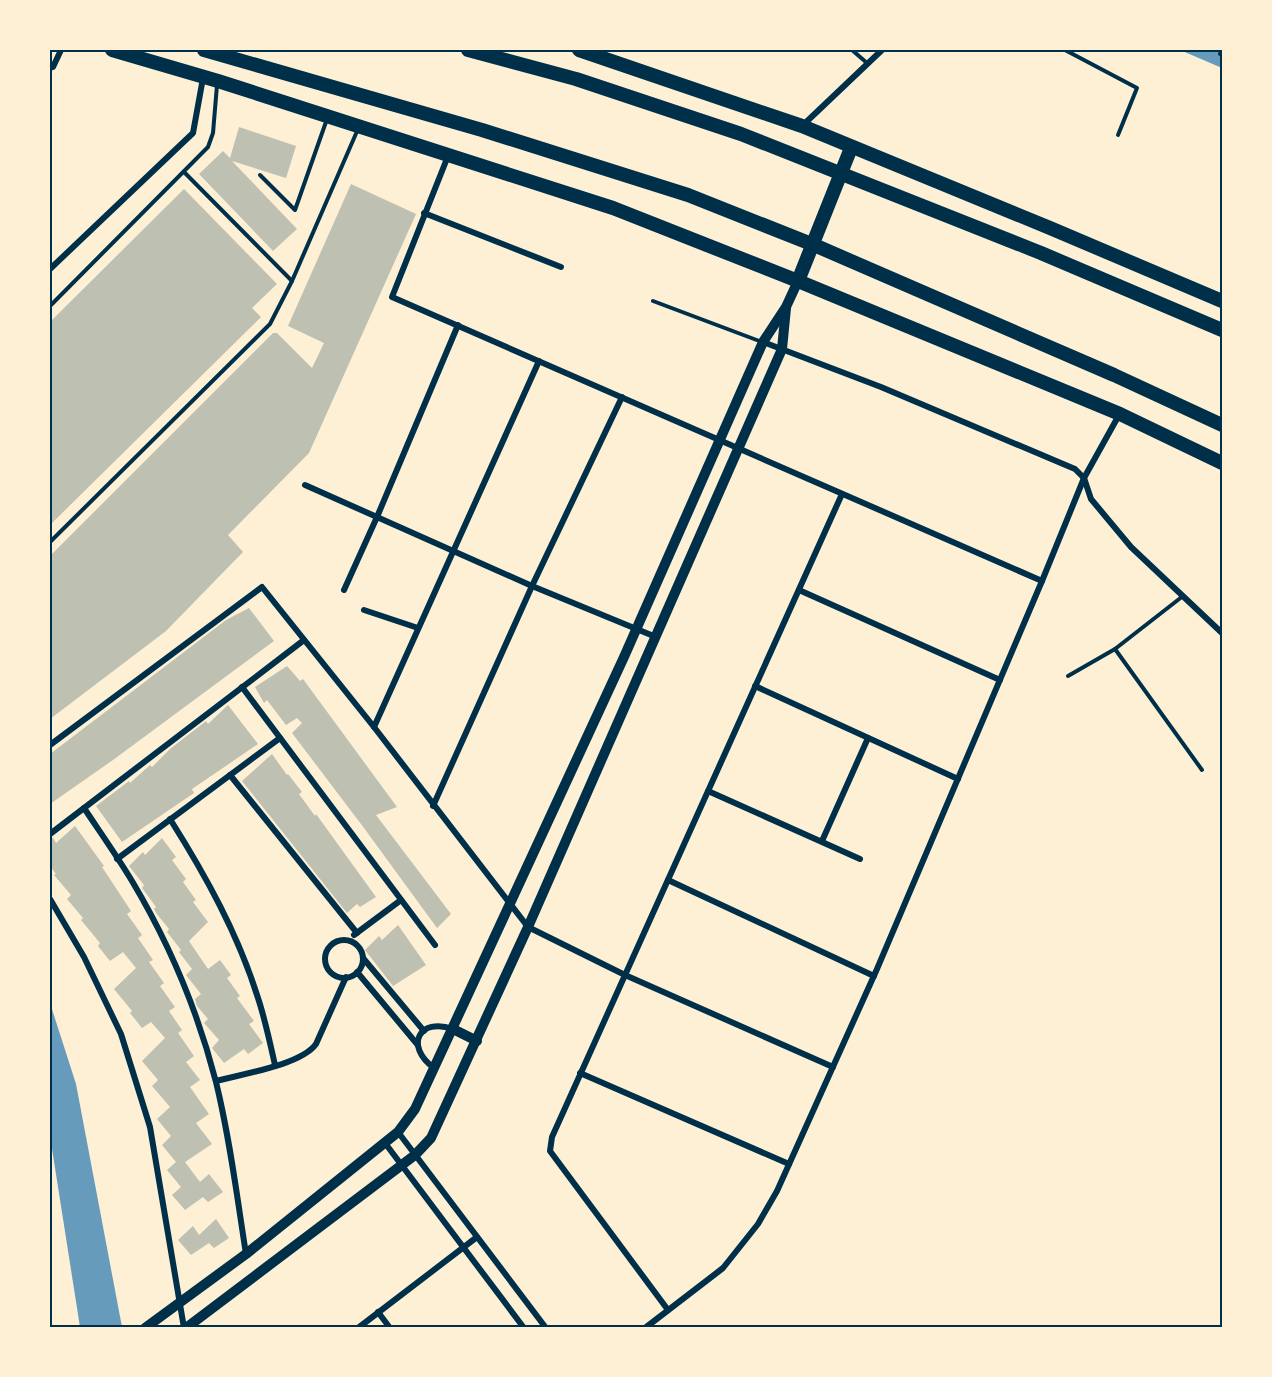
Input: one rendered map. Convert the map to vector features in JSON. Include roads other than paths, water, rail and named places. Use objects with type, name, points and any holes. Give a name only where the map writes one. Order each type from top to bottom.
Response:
[{"type":"main road","points":[[112,50],[218,81],[358,128],[613,208],[798,281],[1120,414],[1222,462]]},
{"type":"main road","points":[[204,50],[482,130],[688,195],[814,244],[1114,375],[1222,425]]},
{"type":"main road","points":[[468,50],[576,79],[741,134],[1041,253],[1222,330]]},
{"type":"main road","points":[[580,50],[802,126],[1222,301]]},
{"type":"main road","points":[[798,281],[851,148]]},
{"type":"street","points":[[50,68],[53,67],[61,50]]},
{"type":"street","points":[[802,126],[882,50]]},
{"type":"street","points":[[50,269],[193,133],[203,78]]},
{"type":"street","points":[[448,156],[392,297],[1042,581]]},
{"type":"street","points":[[424,213],[561,267]]},
{"type":"street","points":[[145,1328],[246,1254],[385,1143],[398,1132],[415,1108],[636,628],[763,342],[786,307],[798,281]]},
{"type":"street","points":[[50,898],[84,957],[121,1034],[150,1127],[185,1328],[401,1166],[431,1138],[528,927],[782,349],[786,307]]},
{"type":"street","points":[[344,590],[458,325]]},
{"type":"street","points":[[763,342],[881,387],[1075,469],[1084,478],[1090,499],[1131,547],[1222,633]]},
{"type":"street","points":[[374,727],[539,360]]},
{"type":"street","points":[[434,806],[532,586],[622,397]]},
{"type":"street","points":[[645,1328],[723,1268],[758,1224],[789,1164],[874,976],[1084,478],[1120,414]]},
{"type":"street","points":[[305,485],[532,586],[656,638]]},
{"type":"street","points":[[668,1310],[550,1151],[552,1137],[842,494]]},
{"type":"street","points":[[50,745],[262,587],[374,727],[528,927],[625,975],[833,1067]]},
{"type":"street","points":[[799,590],[1000,680]]},
{"type":"street","points":[[364,610],[418,628]]},
{"type":"street","points":[[50,834],[304,640]]},
{"type":"street","points":[[755,686],[958,779]]},
{"type":"street","points":[[242,687],[435,945]]},
{"type":"street","points":[[117,859],[280,738]]},
{"type":"street","points":[[822,841],[868,738]]},
{"type":"street","points":[[230,775],[357,933]]},
{"type":"street","points":[[708,791],[860,859]]},
{"type":"street","points":[[84,808],[131,880],[163,939],[190,1001],[216,1081],[246,1254]]},
{"type":"street","points":[[170,819],[200,867],[232,930],[258,998],[275,1065]]},
{"type":"street","points":[[668,880],[874,976]]},
{"type":"street","points":[[346,978],[333,975],[326,964],[325,958],[330,946],[335,942],[348,940],[401,900]]},
{"type":"street","points":[[348,940],[358,946],[363,958],[424,1030]]},
{"type":"street","points":[[216,1081],[275,1065],[310,1052],[316,1044],[346,978],[357,972],[363,958]]},
{"type":"street","points":[[357,972],[417,1044],[422,1056],[434,1068]]},
{"type":"street","points":[[417,1044],[424,1030],[437,1026],[453,1029],[477,1041]]},
{"type":"street","points":[[580,1073],[789,1164]]},
{"type":"street","points":[[398,1132],[546,1328]]},
{"type":"street","points":[[385,1143],[524,1328]]},
{"type":"street","points":[[358,1328],[477,1237]]},
{"type":"street","points":[[378,1312],[390,1328]]},
{"type":"lane","points":[[852,50],[868,64]]},
{"type":"lane","points":[[1065,50],[1137,88],[1118,135]]},
{"type":"lane","points":[[50,306],[205,151],[212,139],[218,81]]},
{"type":"lane","points":[[260,175],[295,210],[328,118]]},
{"type":"lane","points":[[50,542],[274,318],[358,128]]},
{"type":"lane","points":[[184,172],[292,281]]},
{"type":"lane","points":[[653,301],[763,342]]},
{"type":"lane","points":[[1068,676],[1115,649],[1184,595]]},
{"type":"lane","points":[[1115,649],[1202,770]]},
{"type":"water","points":[[1180,50],[1222,50],[1222,68]]},
{"type":"water","points":[[50,1003],[76,1084],[122,1327],[80,1327],[50,1136]]}]
